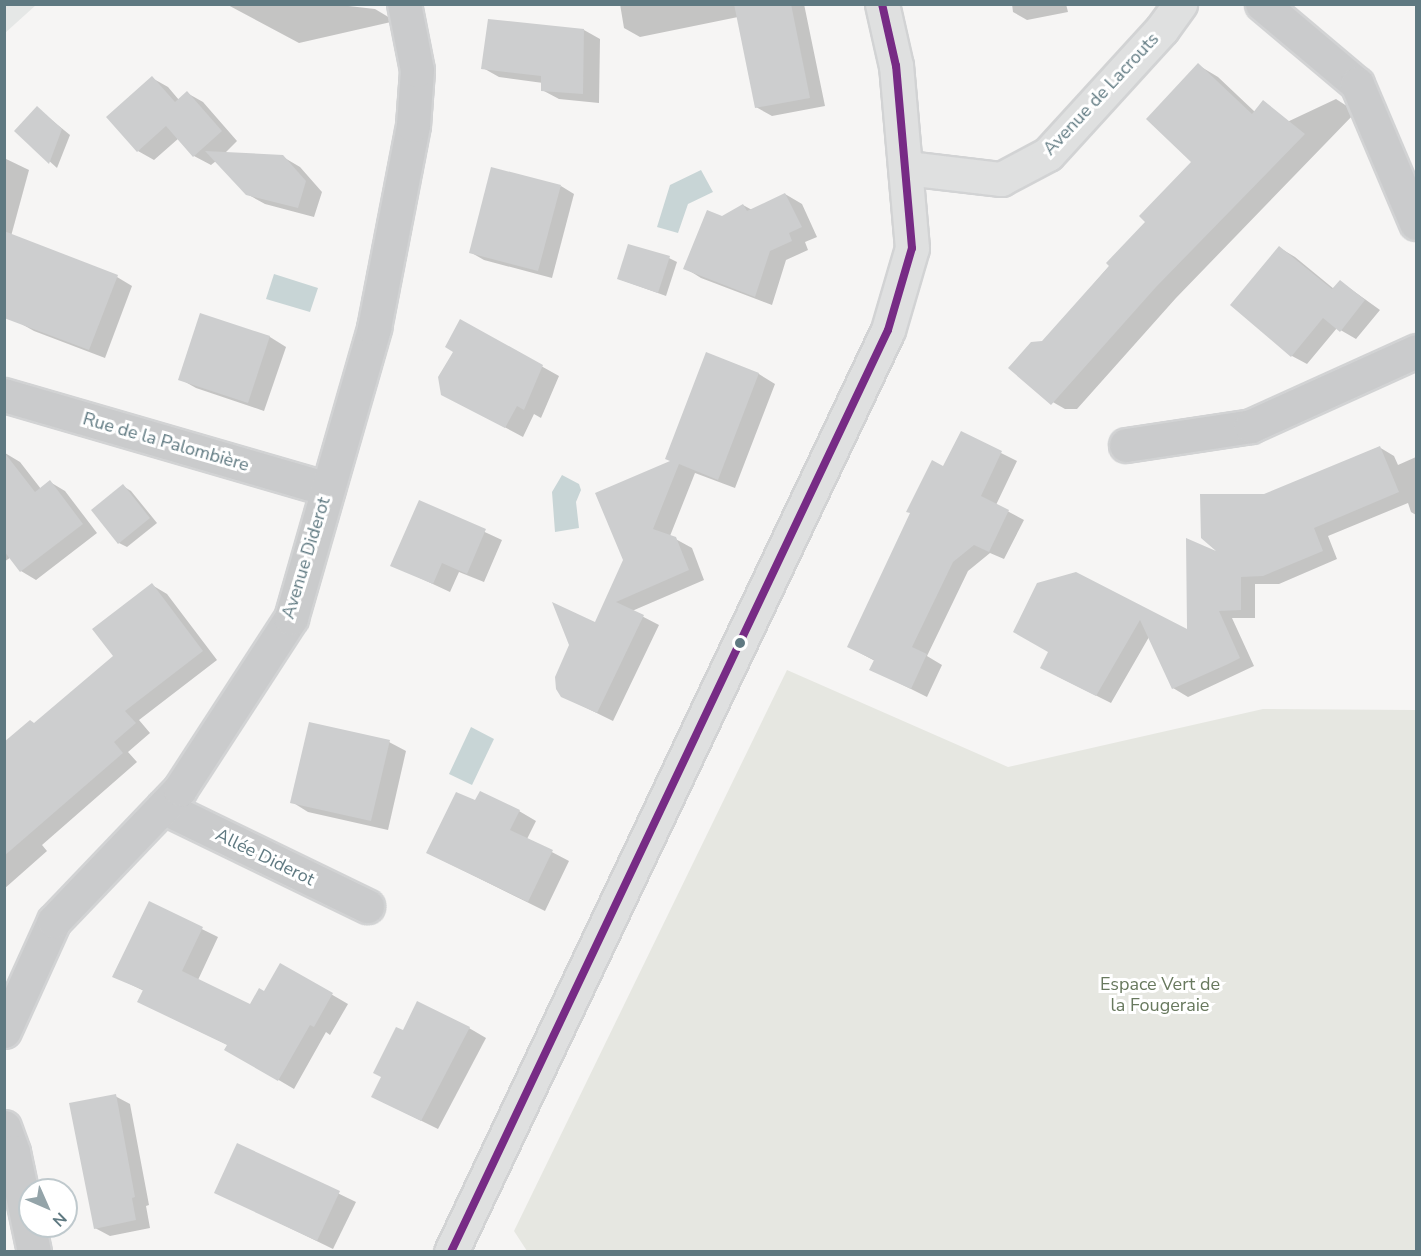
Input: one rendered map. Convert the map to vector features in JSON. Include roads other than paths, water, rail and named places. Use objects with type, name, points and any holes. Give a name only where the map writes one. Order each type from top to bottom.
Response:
[{"type":"street","name":"Avenue Diderot","points":[[4,1031],[54,921],[180,789],[291,618],[374,328],[413,125],[417,70],[404,4]]},
{"type":"street","points":[[451,1251],[888,330],[912,248],[907,168],[896,66],[882,4]]},
{"type":"street","name":"Avenue de Lacrouts","points":[[907,168],[1001,179],[1048,154],[1162,29],[1180,4]]},
{"type":"street","points":[[1262,4],[1357,84],[1416,223]]},
{"type":"street","points":[[1126,445],[1251,426],[1416,351]]},
{"type":"street","name":"Rue de la Palombière","points":[[4,395],[328,489]]},
{"type":"street","name":"Allée Diderot","points":[[163,807],[367,906]]},
{"type":"street","points":[[4,1127],[14,1152],[34,1251]]},
{"type":"park label","name":"Espace Vert de la Fougeraie","points":[[1160,995]]}]
